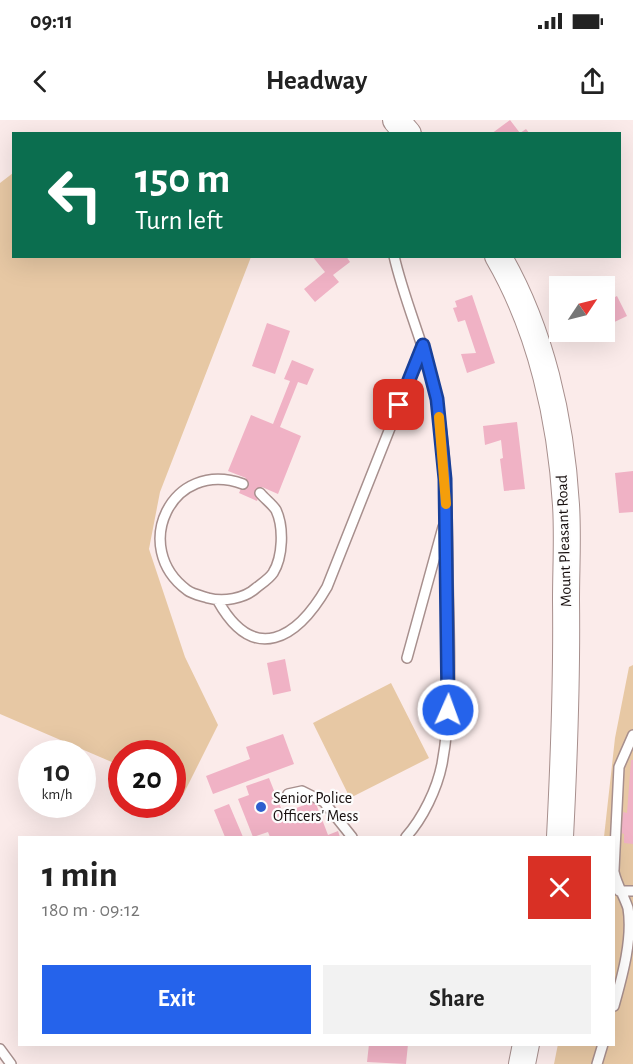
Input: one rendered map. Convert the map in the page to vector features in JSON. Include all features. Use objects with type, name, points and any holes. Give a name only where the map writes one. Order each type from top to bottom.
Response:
[{"type":"street","points":[[396,120],[406,132]]},
{"type":"street","name":"Mount Pleasant Road","points":[[499,258],[511,278],[535,336],[555,422],[566,504],[567,691],[560,836]]},
{"type":"street","points":[[522,1064],[526,1046]]},
{"type":"lane","points":[[394,258],[399,279],[423,345],[437,399],[446,513],[448,718],[442,766],[416,825],[407,836]]},
{"type":"lane","points":[[218,601],[230,623],[254,639],[269,639],[285,633],[314,609],[327,587],[423,345]]},
{"type":"lane","points":[[243,484],[224,477],[192,484],[169,505],[159,536],[166,567],[188,591],[218,601],[249,594],[273,573],[282,542],[276,511],[260,493]]},
{"type":"lane","points":[[407,658],[446,513]]},
{"type":"lane","points":[[615,850],[619,767],[633,735]]},
{"type":"lane","points":[[288,794],[302,791],[324,802],[351,836]]},
{"type":"lane","points":[[615,875],[619,891],[627,906],[630,926],[624,968],[615,1002]]},
{"type":"lane","points":[[619,891],[633,891]]},
{"type":"lane","points":[[597,1064],[602,1046]]},
{"type":"lane","points":[[0,1049],[11,1064]]},
{"type":"shaded area","points":[[12,174],[12,258],[251,258],[160,492],[149,549],[185,657],[218,725],[186,789],[186,740],[108,740],[108,760],[96,755],[96,740],[60,740],[0,714],[0,183]]},
{"type":"shaded area","points":[[633,665],[633,1064],[554,1064],[558,1046],[615,1046],[615,836],[604,836],[615,738],[629,667]]},
{"type":"shaded area","points":[[391,683],[429,758],[350,798],[313,723]]},
{"type":"building","points":[[510,120],[519,132],[494,132]]},
{"type":"building","points":[[314,258],[347,258],[350,262],[333,275],[339,282],[315,302],[304,289],[325,272]]},
{"type":"building","points":[[472,295],[495,363],[467,373],[461,354],[476,353],[465,320],[458,322],[453,308],[457,307],[455,301]]},
{"type":"building","points":[[617,296],[627,316],[615,322],[615,297]]},
{"type":"building","points":[[267,323],[290,331],[275,374],[252,366]]},
{"type":"building","points":[[292,360],[314,369],[307,385],[298,382],[280,427],[301,436],[278,494],[262,487],[257,501],[239,493],[246,478],[228,471],[251,415],[273,424],[290,381],[284,379]]},
{"type":"building","points":[[517,422],[525,489],[504,491],[500,459],[503,458],[501,440],[485,445],[483,426]]},
{"type":"building","points":[[633,471],[633,512],[619,513],[615,473]]},
{"type":"building","points":[[285,659],[291,691],[273,695],[267,663]]},
{"type":"building","points":[[283,734],[294,764],[213,794],[206,776],[250,759],[246,747]]},
{"type":"building","points":[[631,760],[633,760],[633,844],[624,843],[624,834],[621,833],[623,812],[627,813]]},
{"type":"building","name":"Senior Police Officers' Mess","points":[[269,778],[283,813],[315,801],[328,835],[338,831],[340,836],[270,836],[268,832],[253,836],[238,799],[249,795],[246,786]]},
{"type":"building","points":[[229,804],[243,836],[225,836],[214,810]]},
{"type":"building","points":[[369,1046],[408,1046],[406,1064],[367,1062]]},
{"type":"slow traffic","points":[[439,417],[446,504]]},
{"type":"place","name":"Senior Police Officers' Mess","points":[[261,807]]},
{"type":"route","points":[[399,405],[423,345],[437,399],[445,479],[448,710]]}]
